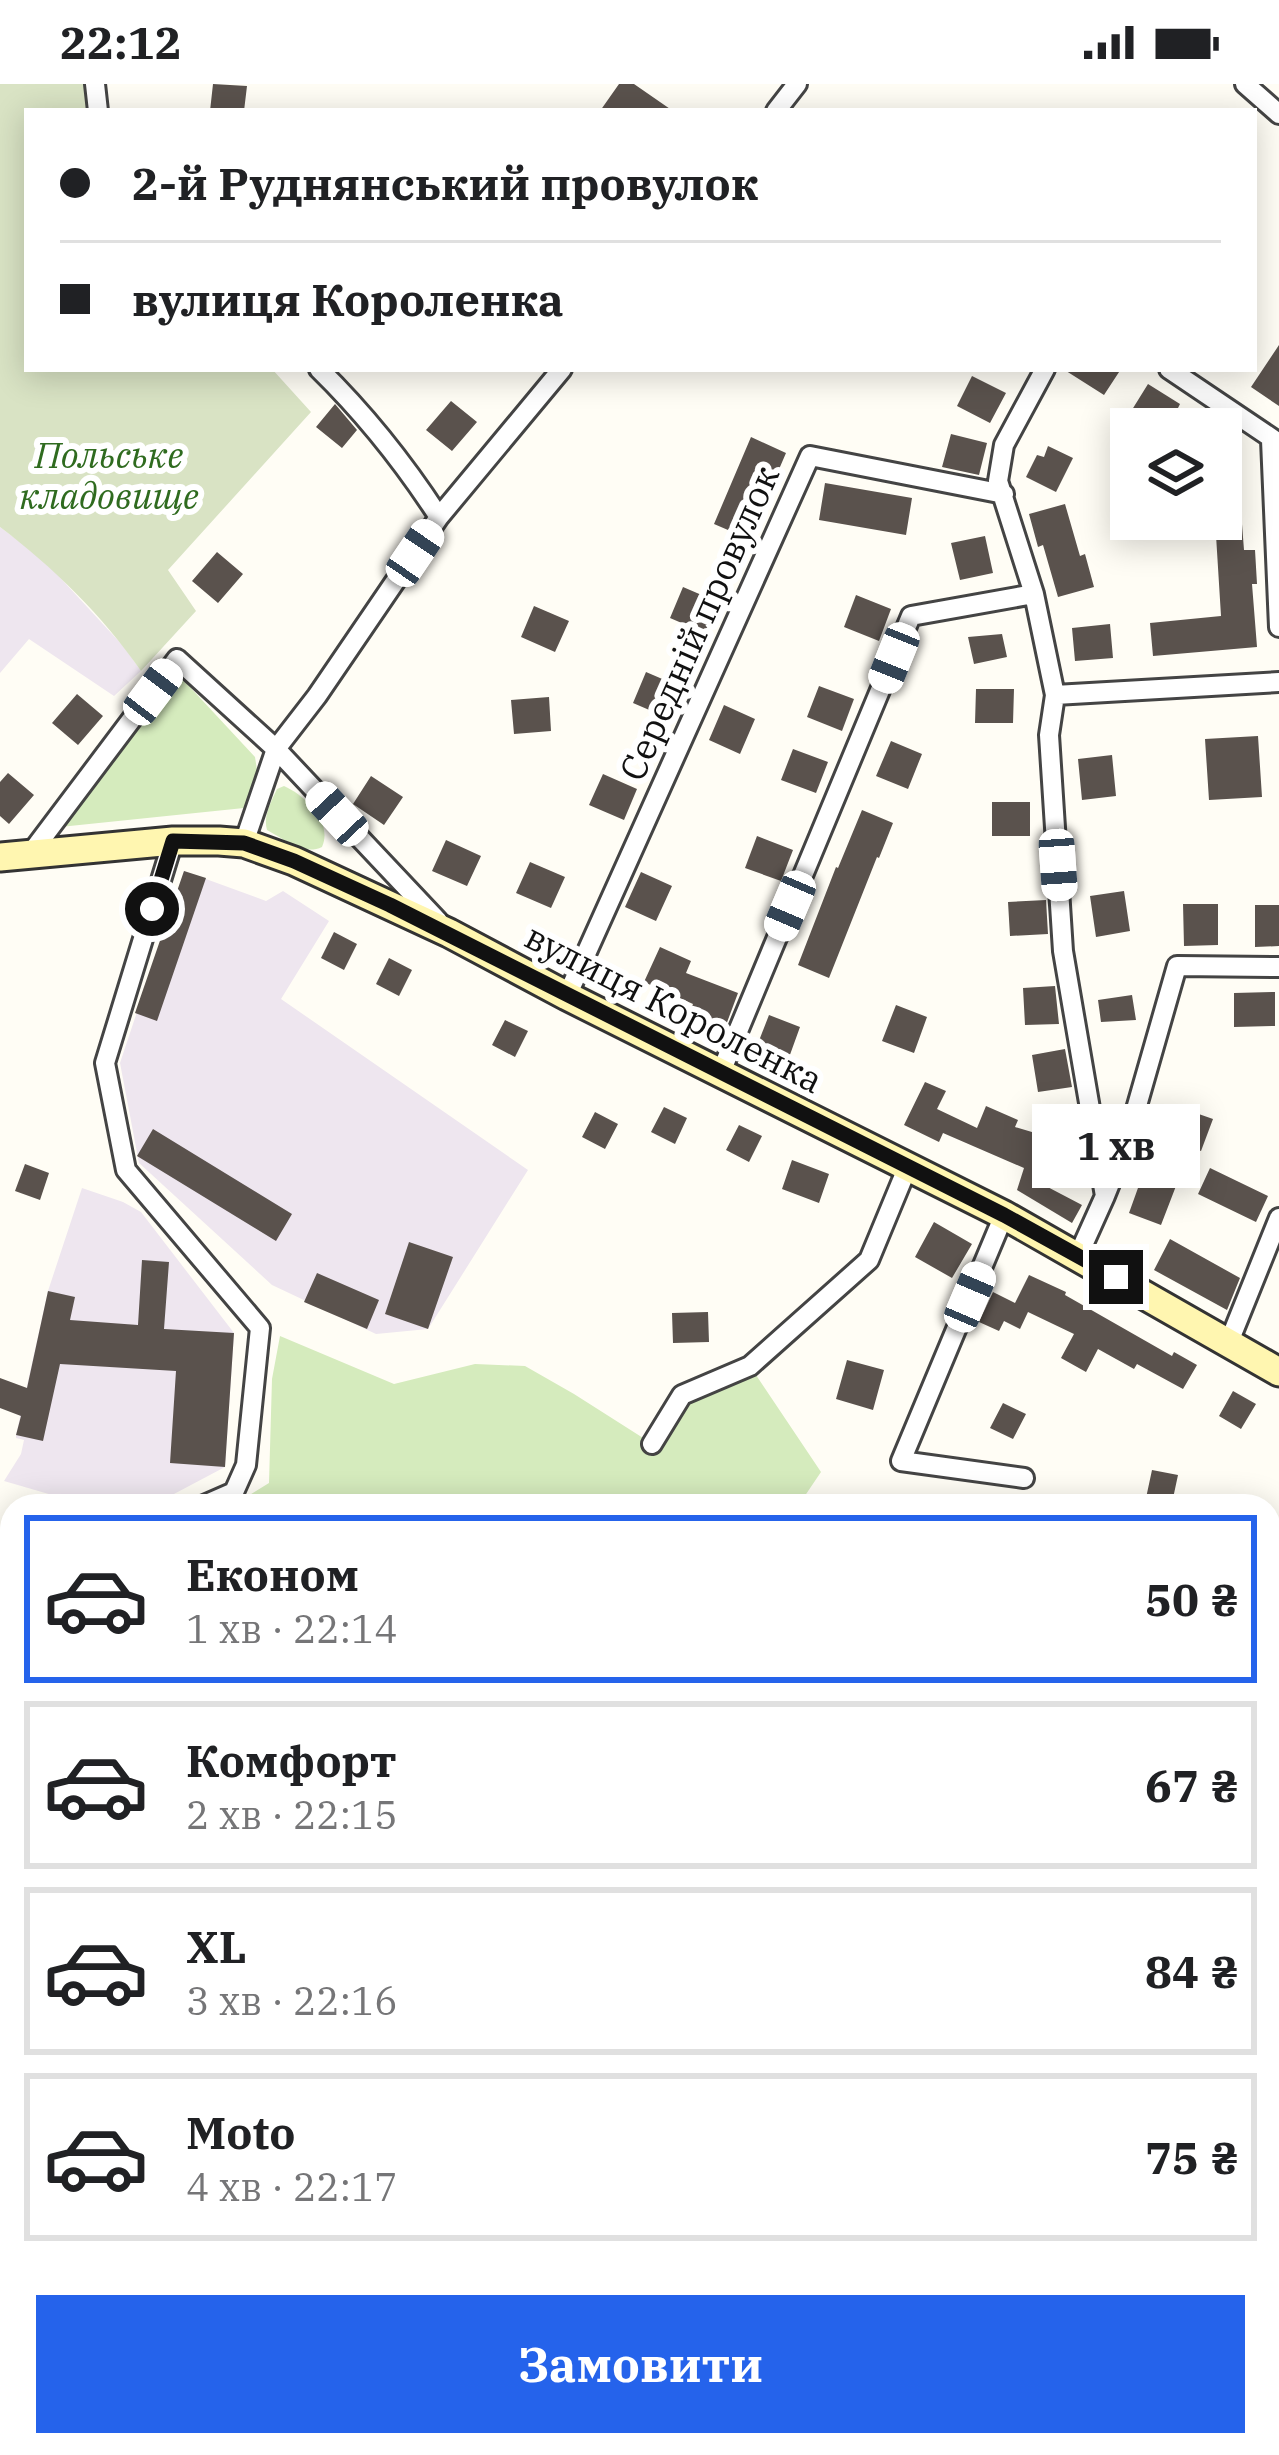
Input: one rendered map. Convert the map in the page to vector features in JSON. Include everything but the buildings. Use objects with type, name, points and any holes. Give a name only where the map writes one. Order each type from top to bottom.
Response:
[{"type":"street","points":[[778,108],[797,84]]},
{"type":"street","points":[[1245,84],[1279,114]]},
{"type":"street","points":[[322,372],[407,467],[439,517]]},
{"type":"street","points":[[244,843],[277,749],[439,517],[560,372]]},
{"type":"street","points":[[1043,372],[1004,446],[998,481],[1034,594],[1055,695],[1049,735],[1064,951],[1105,1196]]},
{"type":"street","points":[[1173,372],[1275,442],[1279,627]]},
{"type":"street","name":"Середній провулок","points":[[567,996],[810,457],[1004,494]]},
{"type":"street","points":[[721,1072],[911,616],[1034,594]]},
{"type":"street","points":[[32,853],[177,659],[277,749],[449,933]]},
{"type":"street","points":[[1055,695],[1279,682]]},
{"type":"street","points":[[173,841],[105,1064],[126,1170],[260,1328],[246,1465],[229,1494]]},
{"type":"street","name":"вулиця Короленка","points":[[0,858],[173,841],[244,843],[294,861],[449,933],[1004,1215],[1279,1372]]},
{"type":"street","points":[[1078,1256],[1126,1144],[1177,966],[1279,967]]},
{"type":"street","points":[[652,1444],[682,1395],[750,1366],[869,1261],[908,1166]]},
{"type":"street","points":[[1004,1215],[901,1461],[1024,1478]]},
{"type":"street","points":[[1229,1342],[1279,1218]]},
{"type":"shaded area","points":[[0,527],[43,559],[141,671],[114,696],[29,639],[0,673]]},
{"type":"shaded area","points":[[184,871],[266,901],[283,891],[329,921],[281,999],[528,1170],[428,1329],[376,1334],[272,1285],[139,1163],[120,1063]]},
{"type":"shaded area","points":[[82,1188],[141,1212],[234,1333],[225,1467],[174,1494],[49,1494],[4,1481],[21,1454],[24,1440],[16,1435],[48,1291]]},
{"type":"green space","name":"Польське кладовище","points":[[0,84],[88,84],[91,108],[24,108],[24,372],[275,372],[311,412],[168,570],[196,611],[141,671],[76,593],[0,527]]},
{"type":"green space","points":[[175,671],[255,757],[257,770],[244,808],[60,827],[152,707]]},
{"type":"green space","points":[[284,786],[301,796],[321,819],[322,847],[301,848],[267,830],[270,804],[277,789]]},
{"type":"green space","points":[[280,1336],[394,1384],[475,1364],[525,1366],[651,1443],[682,1395],[750,1366],[821,1472],[806,1494],[251,1494],[269,1483],[272,1379]]},
{"type":"route","points":[[152,909],[173,841],[244,843],[294,861],[449,933],[1004,1215],[1116,1277]]}]
